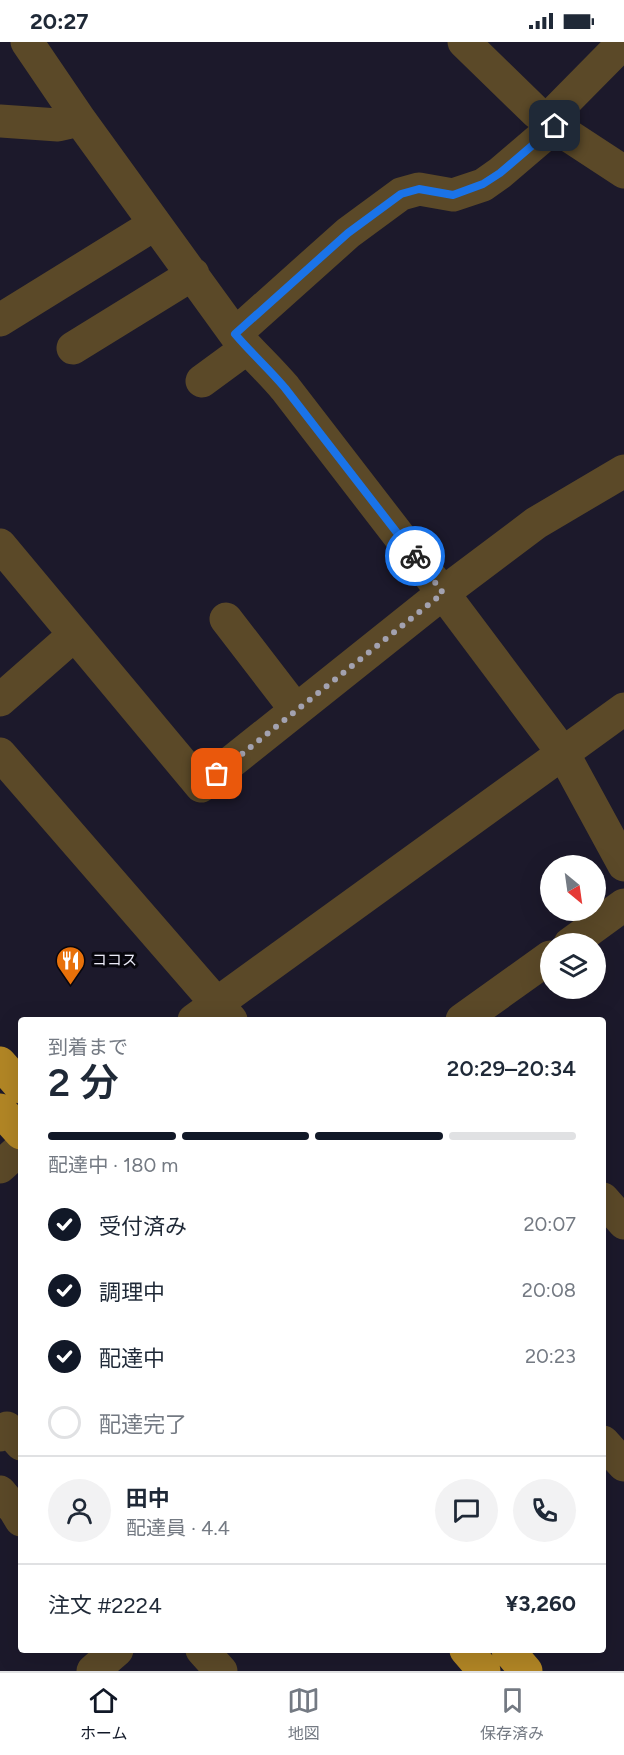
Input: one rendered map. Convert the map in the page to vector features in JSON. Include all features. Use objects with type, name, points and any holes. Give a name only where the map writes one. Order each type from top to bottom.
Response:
[{"type":"highway","points":[[0,1063],[18,1084]]},
{"type":"highway","points":[[0,1110],[18,1130]]},
{"type":"highway","points":[[469,1653],[484,1671]]},
{"type":"highway","points":[[511,1653],[526,1671]]},
{"type":"street","points":[[27,42],[80,120],[241,341],[267,366],[285,388],[563,753],[624,865]]},
{"type":"street","points":[[464,42],[536,112],[624,172]]},
{"type":"street","points":[[202,381],[348,233],[401,194],[419,189],[453,195],[483,184],[500,173],[551,123],[624,42]]},
{"type":"street","points":[[0,121],[58,126],[80,120]]},
{"type":"street","points":[[0,320],[155,224]]},
{"type":"street","points":[[73,348],[193,274]]},
{"type":"street","points":[[0,545],[201,786],[443,593],[536,523],[624,471]]},
{"type":"street","points":[[226,619],[296,710]]},
{"type":"street","points":[[0,700],[74,635]]},
{"type":"street","points":[[0,754],[214,1015],[624,709]]},
{"type":"street","points":[[585,933],[624,905]]},
{"type":"street","points":[[466,1017],[540,964]]},
{"type":"street","points":[[0,1167],[18,1151]]},
{"type":"street","points":[[606,1445],[624,1465]]},
{"type":"street","points":[[0,1492],[18,1515]]},
{"type":"street","points":[[93,1671],[114,1653]]},
{"type":"street","points":[[205,1653],[220,1671]]},
{"type":"way so far","points":[[217,774],[443,593],[415,556]]},
{"type":"place","name":"ココス","points":[[71,986]]},
{"type":"route","points":[[415,556],[285,388],[235,334],[348,233],[401,194],[419,189],[453,195],[483,184],[500,173],[555,126]]}]
